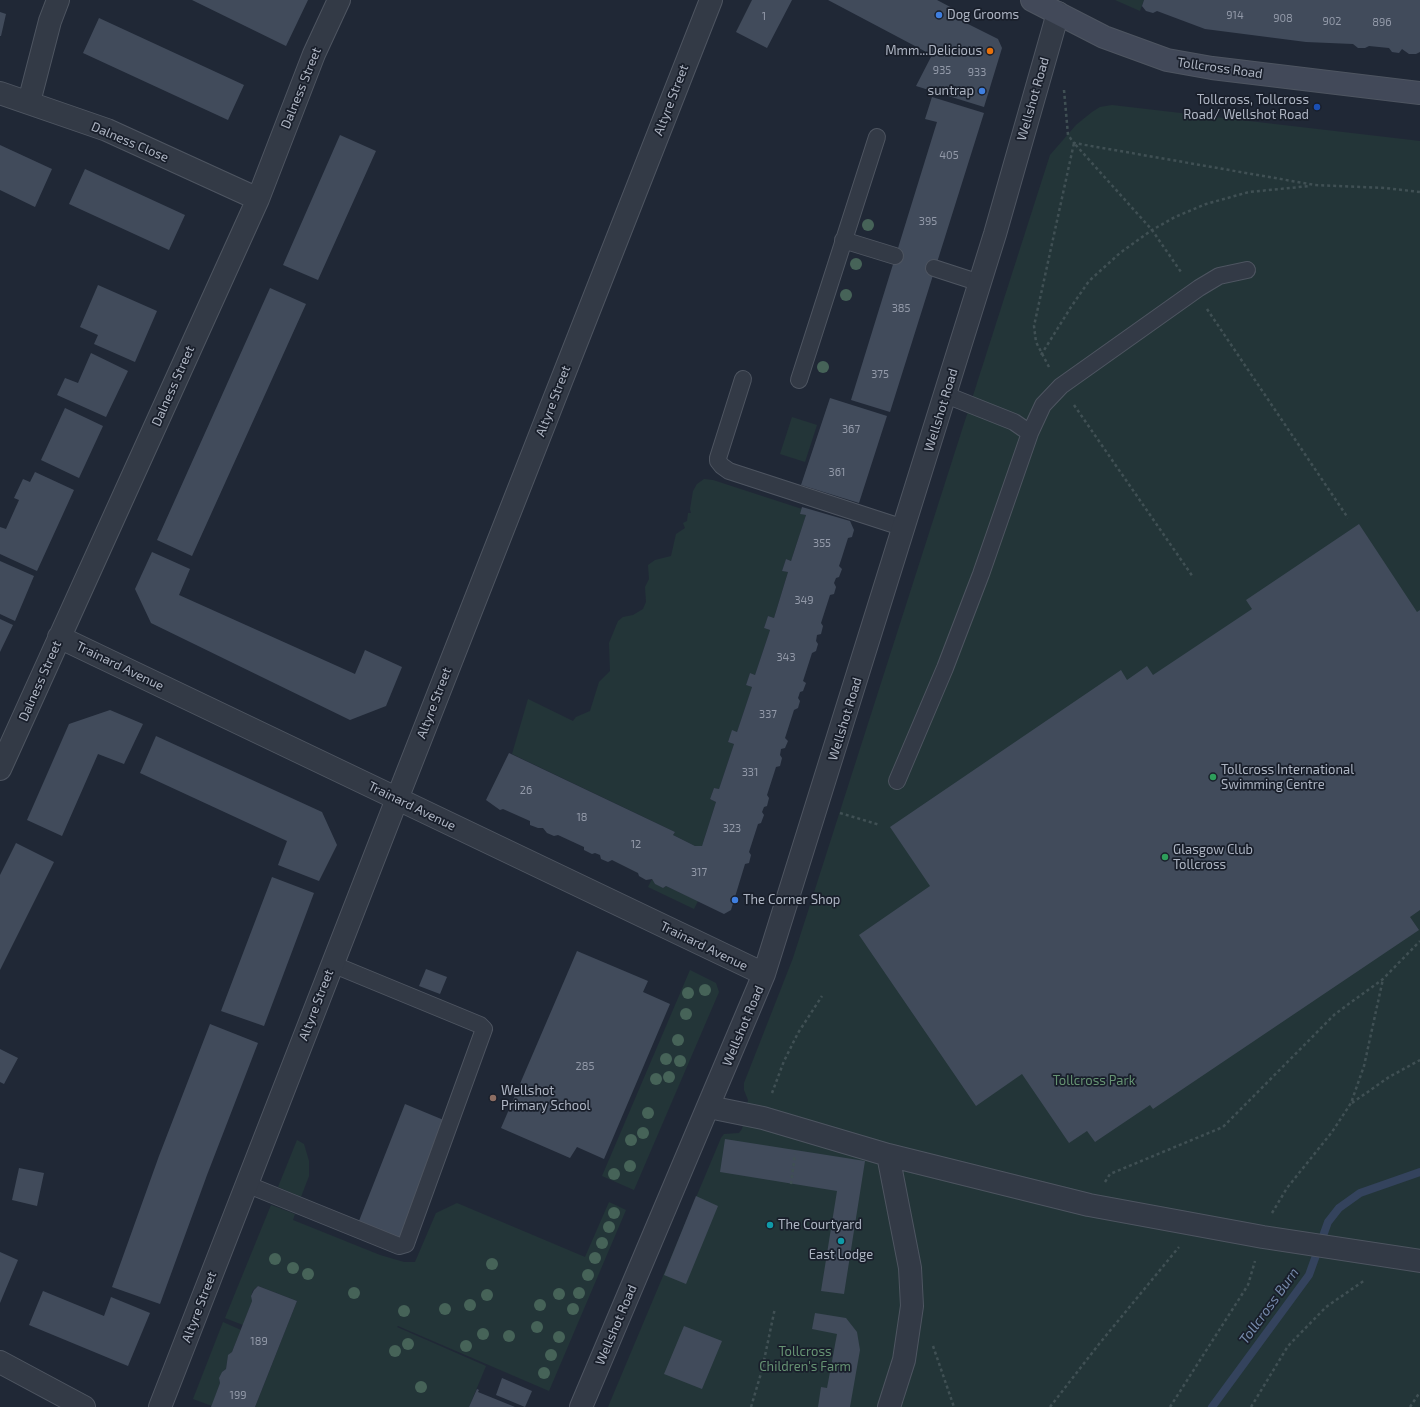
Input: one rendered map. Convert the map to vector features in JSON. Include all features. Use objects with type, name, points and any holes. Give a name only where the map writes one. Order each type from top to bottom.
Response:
[{"type":"street","points":[[29,102],[50,21],[58,0]]},
{"type":"street","name":"Dalness Street","points":[[0,769],[258,199],[314,54],[340,0]]},
{"type":"street","name":"Altyre Street","points":[[160,1407],[332,964],[711,0]]},
{"type":"street","name":"Tollcross Road","points":[[1032,0],[1060,7],[1128,47],[1167,60],[1212,68],[1420,93]]},
{"type":"street","name":"Wellshot Road","points":[[581,1407],[764,974],[946,395],[1060,7]]},
{"type":"street","name":"Dalness Close","points":[[0,93],[107,130],[258,199]]},
{"type":"street","name":"Trainard Avenue","points":[[60,637],[764,974]]},
{"type":"street","points":[[709,1107],[763,1118],[888,1155],[1089,1205],[1263,1237],[1420,1262]]},
{"type":"street","points":[[888,1155],[910,1268],[912,1306],[904,1360],[889,1407]]},
{"type":"street","points":[[0,1362],[84,1407]]},
{"type":"lane","points":[[799,380],[876,136]]},
{"type":"lane","points":[[843,240],[895,256]]},
{"type":"lane","points":[[934,268],[980,282]]},
{"type":"lane","points":[[897,781],[948,661],[1030,433],[1043,405],[1060,386],[1195,291],[1219,276],[1247,270]]},
{"type":"lane","points":[[743,379],[718,458],[718,461],[722,466],[729,471],[904,528]]},
{"type":"lane","points":[[946,395],[1014,422],[1030,433]]},
{"type":"lane","points":[[246,1184],[399,1246],[406,1244],[484,1029],[480,1025],[332,964]]},
{"type":"path","points":[[1063,82],[1068,135],[1074,143],[1315,185],[1385,188],[1420,192]]},
{"type":"path","points":[[1041,356],[1070,307],[1089,281],[1120,253],[1152,230],[1175,217],[1206,204],[1249,192],[1315,185]]},
{"type":"path","points":[[1152,230],[1195,291],[1348,518]]},
{"type":"path","points":[[818,806],[880,825]]},
{"type":"path","points":[[1089,1205],[1110,1174],[1223,1127],[1335,1014],[1383,979],[1420,941]]},
{"type":"path","points":[[1170,1407],[1248,1285],[1272,1212],[1287,1188],[1332,1132],[1351,1103],[1364,1066],[1383,979]]},
{"type":"path","points":[[763,1118],[784,1061],[798,1033],[822,996]]},
{"type":"path","points":[[1351,1103],[1388,1077],[1420,1060]]},
{"type":"path","points":[[1050,1407],[1099,1344],[1198,1224]]},
{"type":"path","points":[[1251,1407],[1288,1346],[1306,1327],[1326,1308],[1396,1258]]},
{"type":"path","points":[[751,1407],[762,1370],[775,1308]]},
{"type":"path","points":[[1410,1407],[1420,1392]]},
{"type":"green space","points":[[1115,0],[1144,0],[1140,11]]},
{"type":"green space","name":"Tollcross Park","points":[[1112,105],[1420,141],[1420,1407],[608,1407],[721,1138],[724,1134],[739,1133],[742,1129],[748,1100],[744,1090],[744,1083],[793,958],[1050,155],[1076,125],[1092,112],[1100,107]]},
{"type":"green space","points":[[792,417],[817,425],[805,462],[780,454]]},
{"type":"green space","points":[[704,479],[713,480],[802,509],[800,514],[806,515],[791,561],[786,559],[782,571],[788,572],[774,618],[768,616],[764,628],[770,630],[755,675],[750,673],[746,685],[752,687],[737,732],[732,731],[728,742],[734,744],[719,789],[714,788],[710,799],[716,802],[702,846],[695,846],[673,835],[675,832],[512,754],[528,699],[573,721],[576,717],[590,711],[599,682],[610,671],[609,643],[618,621],[623,617],[633,615],[643,609],[646,602],[645,587],[649,579],[648,565],[655,560],[671,556],[676,534],[685,528],[683,523],[687,521],[688,513],[691,513],[690,509],[693,491],[697,484]]},
{"type":"green space","points":[[652,879],[655,884],[663,888],[666,886],[698,901],[694,909],[648,887]]},
{"type":"green space","points":[[690,970],[716,983],[719,992],[634,1190],[602,1176]]},
{"type":"green space","points":[[297,1140],[304,1144],[309,1161],[309,1176],[301,1197],[278,1187]]},
{"type":"green space","points":[[609,1202],[626,1210],[549,1391],[398,1326],[397,1327],[486,1366],[469,1407],[255,1407],[297,1301],[258,1286],[253,1290],[251,1296],[252,1301],[243,1325],[225,1318],[271,1205],[295,1214],[293,1220],[380,1255],[404,1262],[415,1262],[436,1213],[457,1203],[585,1257]]},
{"type":"green space","points":[[223,1322],[241,1330],[232,1352],[228,1356],[226,1369],[222,1372],[219,1378],[220,1383],[212,1406],[193,1399]]},
{"type":"building","points":[[192,0],[308,0],[286,46]]},
{"type":"building","points":[[752,0],[792,0],[767,48],[736,32]]},
{"type":"building","points":[[828,0],[937,0],[956,10],[952,16],[998,39],[1002,48],[984,107],[916,86],[932,55]]},
{"type":"building","points":[[1144,0],[1420,0],[1420,52],[1416,54],[1409,54],[1402,49],[1399,53],[1392,52],[1389,48],[1369,46],[1365,48],[1358,48],[1353,44],[1306,42],[1205,29],[1157,11],[1153,13],[1146,11],[1142,6]]},
{"type":"building","points":[[0,12],[6,14],[1,36],[0,36]]},
{"type":"building","points":[[99,18],[244,85],[228,120],[83,53]]},
{"type":"building","points":[[932,97],[984,113],[890,412],[851,400],[937,122],[925,119]]},
{"type":"building","points":[[340,135],[376,151],[318,280],[283,265]]},
{"type":"building","points":[[0,145],[52,169],[35,207],[0,190]]},
{"type":"building","points":[[85,169],[185,215],[169,250],[69,204]]},
{"type":"building","points":[[98,285],[157,311],[135,362],[94,344],[98,335],[80,327]]},
{"type":"building","points":[[270,288],[306,304],[192,556],[157,540]]},
{"type":"building","points":[[91,353],[128,371],[106,417],[57,395],[65,378],[78,383]]},
{"type":"building","points":[[830,398],[887,416],[859,503],[801,485]]},
{"type":"building","points":[[65,408],[103,426],[79,478],[41,460]]},
{"type":"building","points":[[35,472],[74,490],[37,571],[0,554],[0,527],[6,529],[19,500],[14,498],[23,479],[30,482]]},
{"type":"building","points":[[802,507],[850,521],[854,530],[852,537],[848,538],[839,566],[842,569],[839,577],[836,578],[834,583],[836,587],[834,594],[830,595],[821,623],[823,626],[821,634],[817,635],[816,641],[818,644],[816,651],[812,653],[803,681],[806,683],[803,691],[800,692],[798,698],[800,701],[798,708],[794,710],[785,738],[788,741],[785,748],[781,749],[780,755],[782,758],[780,766],[776,767],[767,795],[769,798],[767,806],[764,807],[762,812],[764,815],[761,823],[758,824],[749,852],[751,855],[749,863],[745,864],[731,910],[724,914],[666,886],[663,888],[655,884],[652,879],[646,880],[639,876],[638,873],[612,860],[608,862],[601,859],[600,855],[595,853],[592,854],[584,850],[584,847],[558,835],[554,836],[547,833],[543,828],[530,825],[530,821],[503,809],[500,810],[486,800],[509,753],[675,832],[673,835],[695,846],[702,846],[716,802],[710,799],[714,788],[719,789],[734,744],[728,742],[732,730],[737,732],[752,687],[746,685],[750,673],[755,675],[770,630],[764,628],[768,616],[774,618],[788,572],[782,571],[786,559],[791,561],[806,515],[800,514]]},
{"type":"building","name":"Glasgow Club Tollcross","points":[[1359,524],[1417,612],[1420,610],[1420,910],[1410,917],[1419,930],[1153,1109],[1150,1105],[1095,1142],[1087,1131],[1069,1143],[1022,1074],[976,1106],[859,935],[930,886],[890,827],[1121,670],[1127,680],[1147,666],[1153,675],[1252,609],[1246,600]]},
{"type":"building","points":[[152,552],[190,569],[179,595],[355,674],[365,650],[402,667],[386,706],[350,720],[151,623],[135,589]]},
{"type":"building","points":[[0,561],[34,576],[15,621],[0,614]]},
{"type":"building","points":[[0,619],[13,625],[0,652]]},
{"type":"building","points":[[110,710],[143,724],[124,764],[98,754],[62,836],[27,820],[69,724]]},
{"type":"building","points":[[156,736],[322,812],[337,845],[319,881],[278,865],[287,841],[140,773]]},
{"type":"building","points":[[16,843],[54,862],[0,970],[0,875]]},
{"type":"building","points":[[272,877],[314,893],[264,1026],[221,1011]]},
{"type":"building","points":[[577,951],[648,981],[643,992],[670,1004],[604,1159],[577,1147],[570,1158],[501,1128]]},
{"type":"building","points":[[426,969],[447,977],[440,994],[419,986]]},
{"type":"building","points":[[210,1024],[258,1043],[207,1175],[160,1304],[112,1287],[159,1156]]},
{"type":"building","points":[[0,1049],[18,1058],[4,1084],[0,1082]]},
{"type":"building","points":[[405,1104],[446,1121],[398,1242],[357,1226]]},
{"type":"building","name":"East Lodge","points":[[725,1139],[865,1161],[844,1294],[821,1291],[837,1191],[720,1172]]},
{"type":"building","points":[[19,1168],[44,1173],[37,1206],[12,1200]]},
{"type":"building","points":[[696,1196],[718,1206],[686,1284],[664,1275]]},
{"type":"building","points":[[0,1252],[18,1260],[0,1303]]},
{"type":"building","points":[[258,1286],[297,1301],[255,1407],[211,1407],[220,1383],[219,1378],[222,1372],[226,1369],[228,1355],[232,1352],[252,1301],[251,1296]]},
{"type":"building","points":[[43,1291],[104,1316],[111,1297],[150,1313],[128,1366],[29,1325]]},
{"type":"building","points":[[815,1313],[846,1318],[857,1332],[860,1350],[850,1407],[818,1407],[821,1387],[827,1388],[837,1334],[812,1329]]},
{"type":"building","points":[[684,1326],[722,1341],[702,1389],[664,1374]]},
{"type":"building","points":[[502,1378],[532,1391],[525,1407],[496,1395]]},
{"type":"building","points":[[477,1389],[479,1390],[478,1392],[515,1407],[469,1407]]},
{"type":"waterway","name":"Tollcross Burn","points":[[1212,1407],[1309,1275],[1328,1222],[1339,1208],[1360,1193],[1420,1172]]},
{"type":"place","name":"Dog Grooms","points":[[939,15]]},
{"type":"place","name":"Mmm...Delicious","points":[[990,51]]},
{"type":"place","name":"suntrap","points":[[982,91]]},
{"type":"place","name":"Tollcross, Tollcross Road/ Wellshot Road","points":[[1317,107]]},
{"type":"place","name":"Tollcross International Swimming Centre","points":[[1213,777]]},
{"type":"place","name":"Glasgow Club Tollcross","points":[[1165,857]]},
{"type":"place","name":"The Corner Shop","points":[[735,900]]},
{"type":"place","name":"Wellshot Primary School","points":[[493,1098]]},
{"type":"place","name":"The Courtyard","points":[[770,1225]]},
{"type":"place","name":"East Lodge","points":[[841,1241]]},
{"type":"park label","name":"Tollcross Children's Farm","points":[[805,1360]]}]
